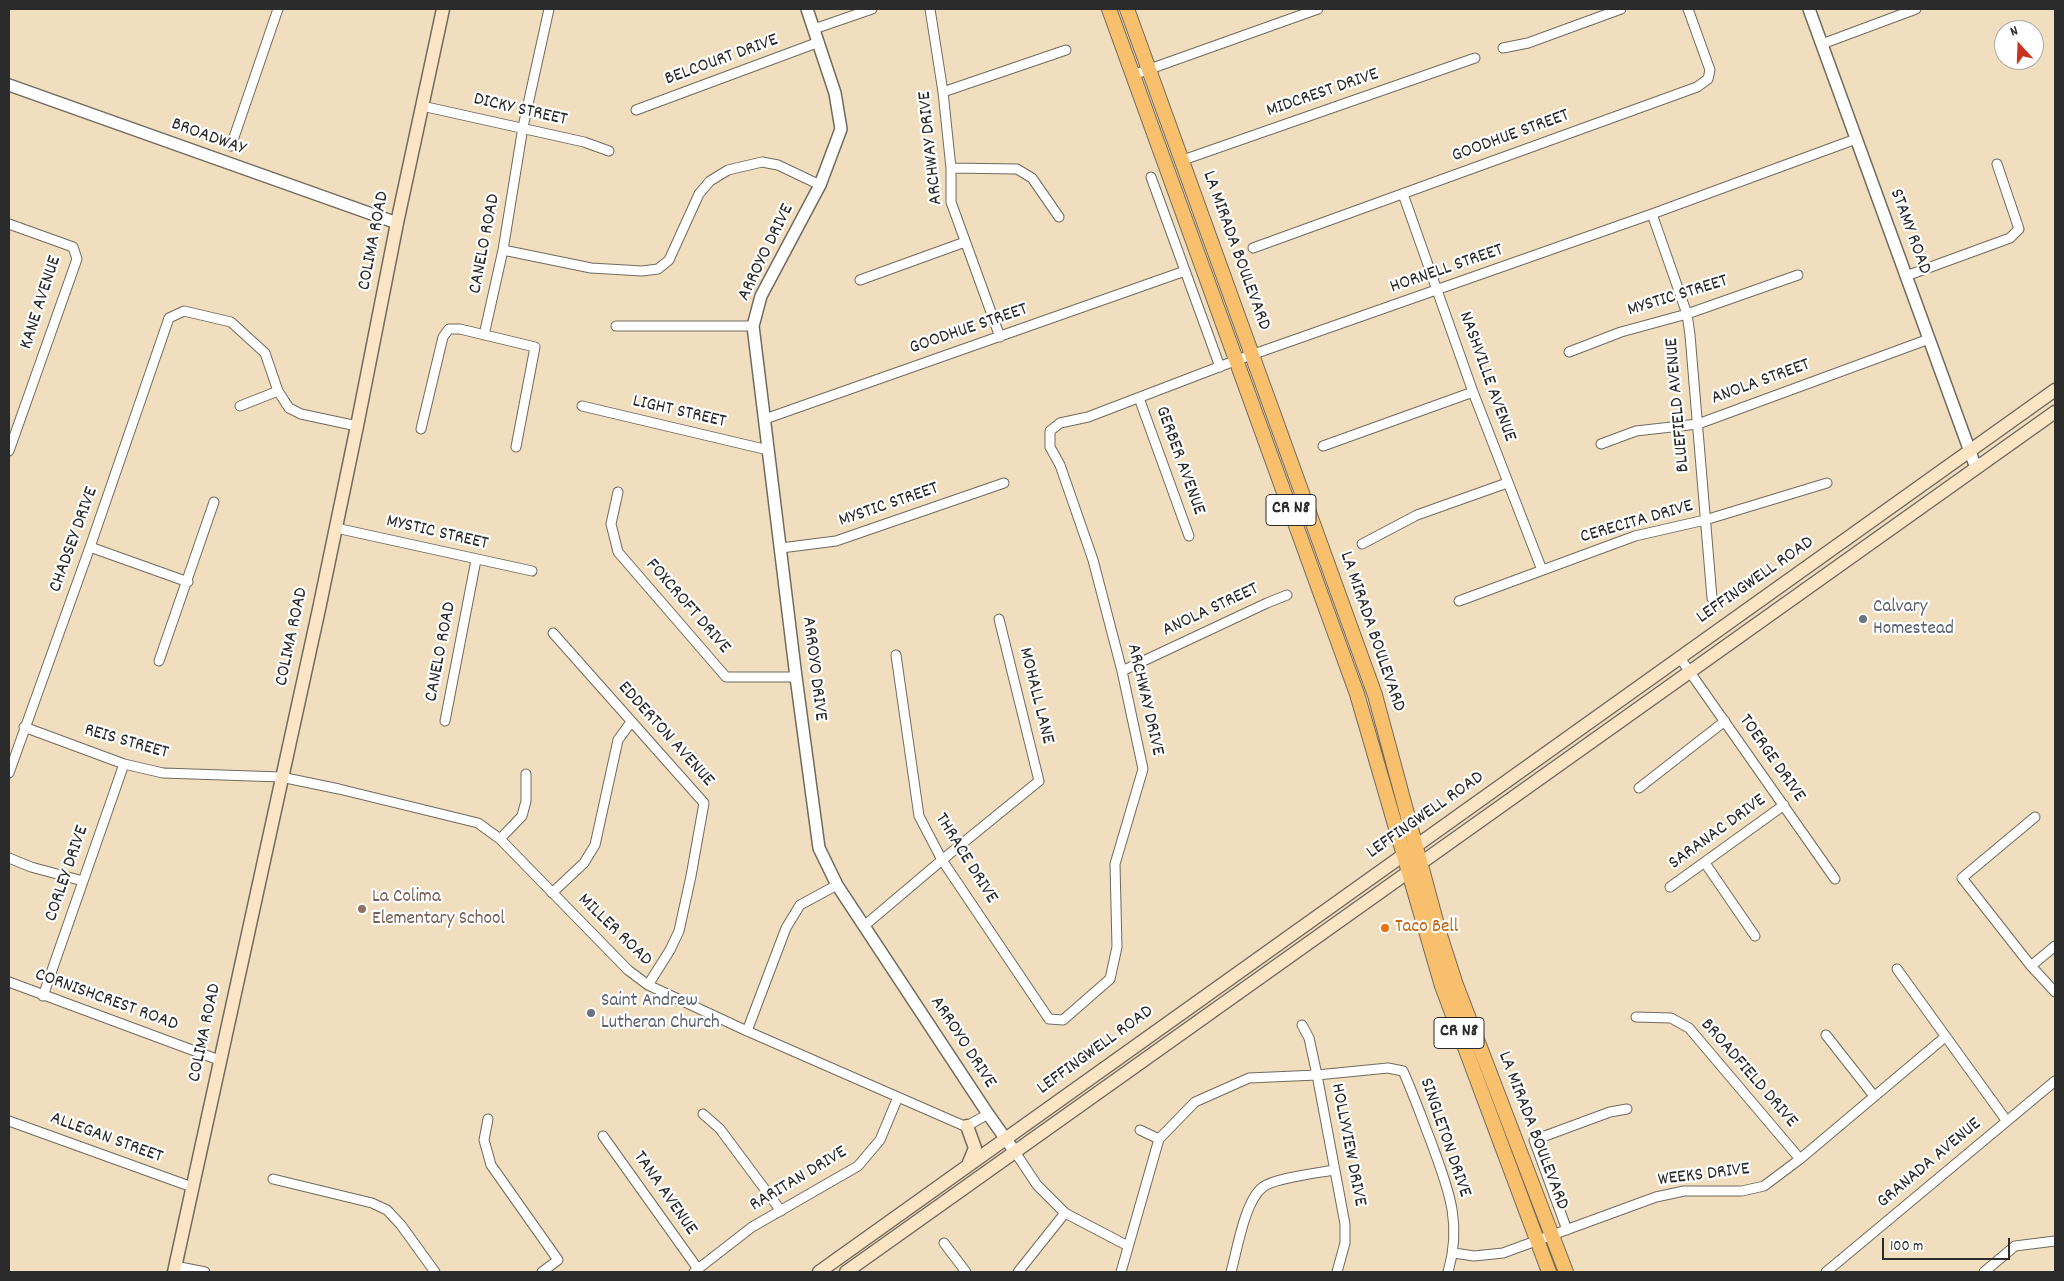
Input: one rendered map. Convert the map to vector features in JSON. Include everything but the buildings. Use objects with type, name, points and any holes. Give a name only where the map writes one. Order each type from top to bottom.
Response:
[{"type":"main road","name":"COLIMA ROAD","points":[[175,1269],[358,426],[397,223],[443,9]]},
{"type":"main road","name":"LA MIRADA BOULEVARD","points":[[1109,9],[1357,694],[1442,986],[1549,1272]]},
{"type":"main road","name":"LA MIRADA BOULEVARD","points":[[1127,9],[1183,160],[1374,695],[1439,932],[1455,982],[1566,1272]]},
{"type":"main road","name":"LEFFINGWELL ROAD","points":[[819,1272],[2055,390]]},
{"type":"main road","name":"LEFFINGWELL ROAD","points":[[846,1272],[2055,412]]},
{"type":"main road","points":[[967,1126],[976,1148],[968,1166]]},
{"type":"street","points":[[231,146],[278,9]]},
{"type":"street","name":"CANELO ROAD","points":[[484,335],[503,250],[523,127],[549,9]]},
{"type":"street","name":"ARROYO DRIVE","points":[[806,9],[819,42],[835,93],[841,129],[820,185],[761,296],[753,326],[819,848],[837,885],[1037,1185],[1064,1213],[1128,1246]]},
{"type":"street","points":[[814,28],[872,9]]},
{"type":"street","name":"ARCHWAY DRIVE","points":[[930,9],[943,92],[951,168],[951,202],[1000,337]]},
{"type":"street","points":[[1133,75],[1318,9]]},
{"type":"street","points":[[1503,48],[1528,43],[1621,9]]},
{"type":"street","name":"GOODHUE STREET","points":[[1253,248],[1697,87],[1708,79],[1710,70],[1688,9]]},
{"type":"street","name":"STAMY ROAD","points":[[1809,9],[1976,468]]},
{"type":"street","points":[[1822,44],[1916,9]]},
{"type":"street","name":"BELCOURT DRIVE","points":[[636,110],[819,42]]},
{"type":"street","points":[[943,92],[1066,50]]},
{"type":"street","name":"MIDCREST DRIVE","points":[[1183,160],[1475,58]]},
{"type":"street","name":"BROADWAY","points":[[9,85],[397,223]]},
{"type":"street","name":"DICKY STREET","points":[[422,106],[523,127],[584,142],[609,151]]},
{"type":"street","name":"HORNELL STREET","points":[[1050,431],[1060,423],[1088,417],[1237,360],[1652,214],[1856,139]]},
{"type":"street","points":[[503,250],[591,268],[642,271],[658,269],[669,260],[698,194],[710,181],[728,170],[762,162],[778,165],[820,185]]},
{"type":"street","points":[[1906,276],[2010,238],[2019,229],[1997,164]]},
{"type":"street","points":[[951,168],[1018,169],[1032,178],[1059,217]]},
{"type":"street","points":[[1151,177],[1220,367]]},
{"type":"street","name":"NASHVILLE AVENUE","points":[[1402,194],[1473,392],[1542,570]]},
{"type":"street","name":"BLUEFIELD AVENUE","points":[[1652,214],[1687,314],[1712,598]]},
{"type":"street","name":"KANE AVENUE","points":[[9,224],[73,247],[77,259],[9,450]]},
{"type":"street","points":[[860,280],[965,242]]},
{"type":"street","name":"GOODHUE STREET","points":[[765,419],[1184,270]]},
{"type":"street","name":"MYSTIC STREET","points":[[1569,352],[1621,332],[1687,314],[1798,275]]},
{"type":"street","name":"CHADSEY DRIVE","points":[[9,772],[90,547],[169,318],[184,311],[231,322],[265,353],[278,391]]},
{"type":"street","points":[[616,326],[753,326]]},
{"type":"street","points":[[421,429],[443,337],[449,329],[454,329],[535,348],[516,447]]},
{"type":"street","name":"ANOLA STREET","points":[[1601,444],[1636,431],[1698,424],[1929,339]]},
{"type":"street","points":[[240,406],[278,391],[289,408],[300,414],[358,426]]},
{"type":"street","points":[[1323,446],[1473,392]]},
{"type":"street","name":"GERBER AVENUE","points":[[1140,398],[1189,536]]},
{"type":"street","name":"LIGHT STREET","points":[[582,406],[768,450]]},
{"type":"street","name":"ARCHWAY DRIVE","points":[[1050,431],[1050,447],[1060,465],[1093,560],[1122,671],[1144,769],[1115,864],[1117,946],[1110,980],[1063,1020]]},
{"type":"street","name":"MYSTIC STREET","points":[[781,548],[836,541],[1004,483]]},
{"type":"street","points":[[1362,544],[1417,515],[1507,483]]},
{"type":"street","name":"CERECITA DRIVE","points":[[1459,601],[1635,536],[1705,520],[1827,483]]},
{"type":"street","name":"FOXCROFT DRIVE","points":[[618,492],[611,524],[618,552],[726,677],[796,677]]},
{"type":"street","points":[[159,661],[188,582],[214,502]]},
{"type":"street","name":"MYSTIC STREET","points":[[336,528],[532,571]]},
{"type":"street","points":[[90,547],[188,582]]},
{"type":"street","name":"CANELO ROAD","points":[[445,721],[476,560]]},
{"type":"street","name":"ANOLA STREET","points":[[1122,671],[1267,602],[1287,595]]},
{"type":"street","name":"MOHALL LANE","points":[[942,860],[1039,781],[999,619]]},
{"type":"street","name":"EDDERTON AVENUE","points":[[553,633],[704,803],[679,931],[670,950],[648,985]]},
{"type":"street","name":"THRACE DRIVE","points":[[896,655],[919,816],[942,860],[1020,973],[1049,1019],[1063,1020]]},
{"type":"street","name":"TOERGE DRIVE","points":[[1680,658],[1835,878]]},
{"type":"street","points":[[1639,788],[1725,721]]},
{"type":"street","points":[[552,893],[584,863],[595,845],[618,740],[631,722]]},
{"type":"street","name":"REIS STREET","points":[[24,727],[124,764],[163,773],[281,778]]},
{"type":"street","name":"CORLEY DRIVE","points":[[43,996],[124,764]]},
{"type":"street","points":[[500,839],[522,816],[526,802],[526,774]]},
{"type":"street","name":"MILLER ROAD","points":[[281,778],[478,823],[500,839],[628,970],[648,985],[747,1031],[967,1126]]},
{"type":"street","name":"SARANAC DRIVE","points":[[1670,887],[1784,805]]},
{"type":"street","points":[[2035,817],[1962,878],[2031,966],[2055,992]]},
{"type":"street","points":[[9,858],[31,867],[83,881]]},
{"type":"street","points":[[864,926],[942,860]]},
{"type":"street","points":[[1705,863],[1755,936]]},
{"type":"street","points":[[747,1031],[786,928],[795,912],[800,905],[837,885]]},
{"type":"street","points":[[2031,966],[2055,946]]},
{"type":"street","points":[[1897,969],[1944,1037],[2006,1120]]},
{"type":"street","name":"CORNISHCREST ROAD","points":[[9,982],[220,1060]]},
{"type":"street","name":"BROADFIELD DRIVE","points":[[1636,1017],[1670,1018],[1689,1028],[1800,1159]]},
{"type":"street","name":"HOLLYVIEW DRIVE","points":[[1302,1025],[1308,1038],[1317,1075],[1345,1224],[1345,1243],[1337,1272]]},
{"type":"street","points":[[1826,1035],[1874,1096]]},
{"type":"street","name":"WEEKS DRIVE","points":[[1454,1253],[1474,1256],[1503,1253],[1656,1197],[1684,1191],[1742,1191],[1764,1186],[1800,1159],[1944,1037]]},
{"type":"street","name":"SINGLETON DRIVE","points":[[1317,1075],[1388,1068],[1403,1071],[1450,1193],[1454,1218],[1454,1253],[1448,1272]]},
{"type":"street","points":[[1121,1272],[1159,1139],[1195,1102],[1249,1078],[1317,1075]]},
{"type":"street","name":"GRANADA AVENUE","points":[[1826,1272],[2055,1081]]},
{"type":"street","name":"RARITAN DRIVE","points":[[696,1271],[752,1227],[858,1166],[880,1140],[898,1097]]},
{"type":"street","points":[[1567,1230],[1534,1140],[1610,1112],[1627,1109]]},
{"type":"street","points":[[703,1114],[720,1130],[781,1211]]},
{"type":"street","points":[[967,1126],[988,1114]]},
{"type":"street","points":[[488,1119],[484,1140],[490,1165],[558,1260],[542,1272]]},
{"type":"street","name":"ALLEGAN STREET","points":[[9,1121],[192,1187]]},
{"type":"street","points":[[1140,1130],[1159,1139]]},
{"type":"street","name":"TANA AVENUE","points":[[603,1136],[696,1271]]},
{"type":"street","points":[[1231,1272],[1254,1197],[1263,1186],[1277,1181],[1334,1170]]},
{"type":"street","points":[[273,1179],[372,1203],[387,1210],[401,1225],[433,1269],[423,1272]]},
{"type":"street","points":[[1018,1272],[1064,1213]]},
{"type":"street","points":[[1984,1272],[2015,1246],[2055,1241]]},
{"type":"street","points":[[944,1243],[966,1272]]},
{"type":"street","points":[[175,1269],[205,1272]]},
{"type":"place","name":"Calvary Homestead","points":[[1863,619]]},
{"type":"place","name":"La Colima Elementary School","points":[[362,909]]},
{"type":"place","name":"Taco Bell","points":[[1385,928]]},
{"type":"place","name":"Saint Andrew Lutheran Church","points":[[591,1013]]}]
